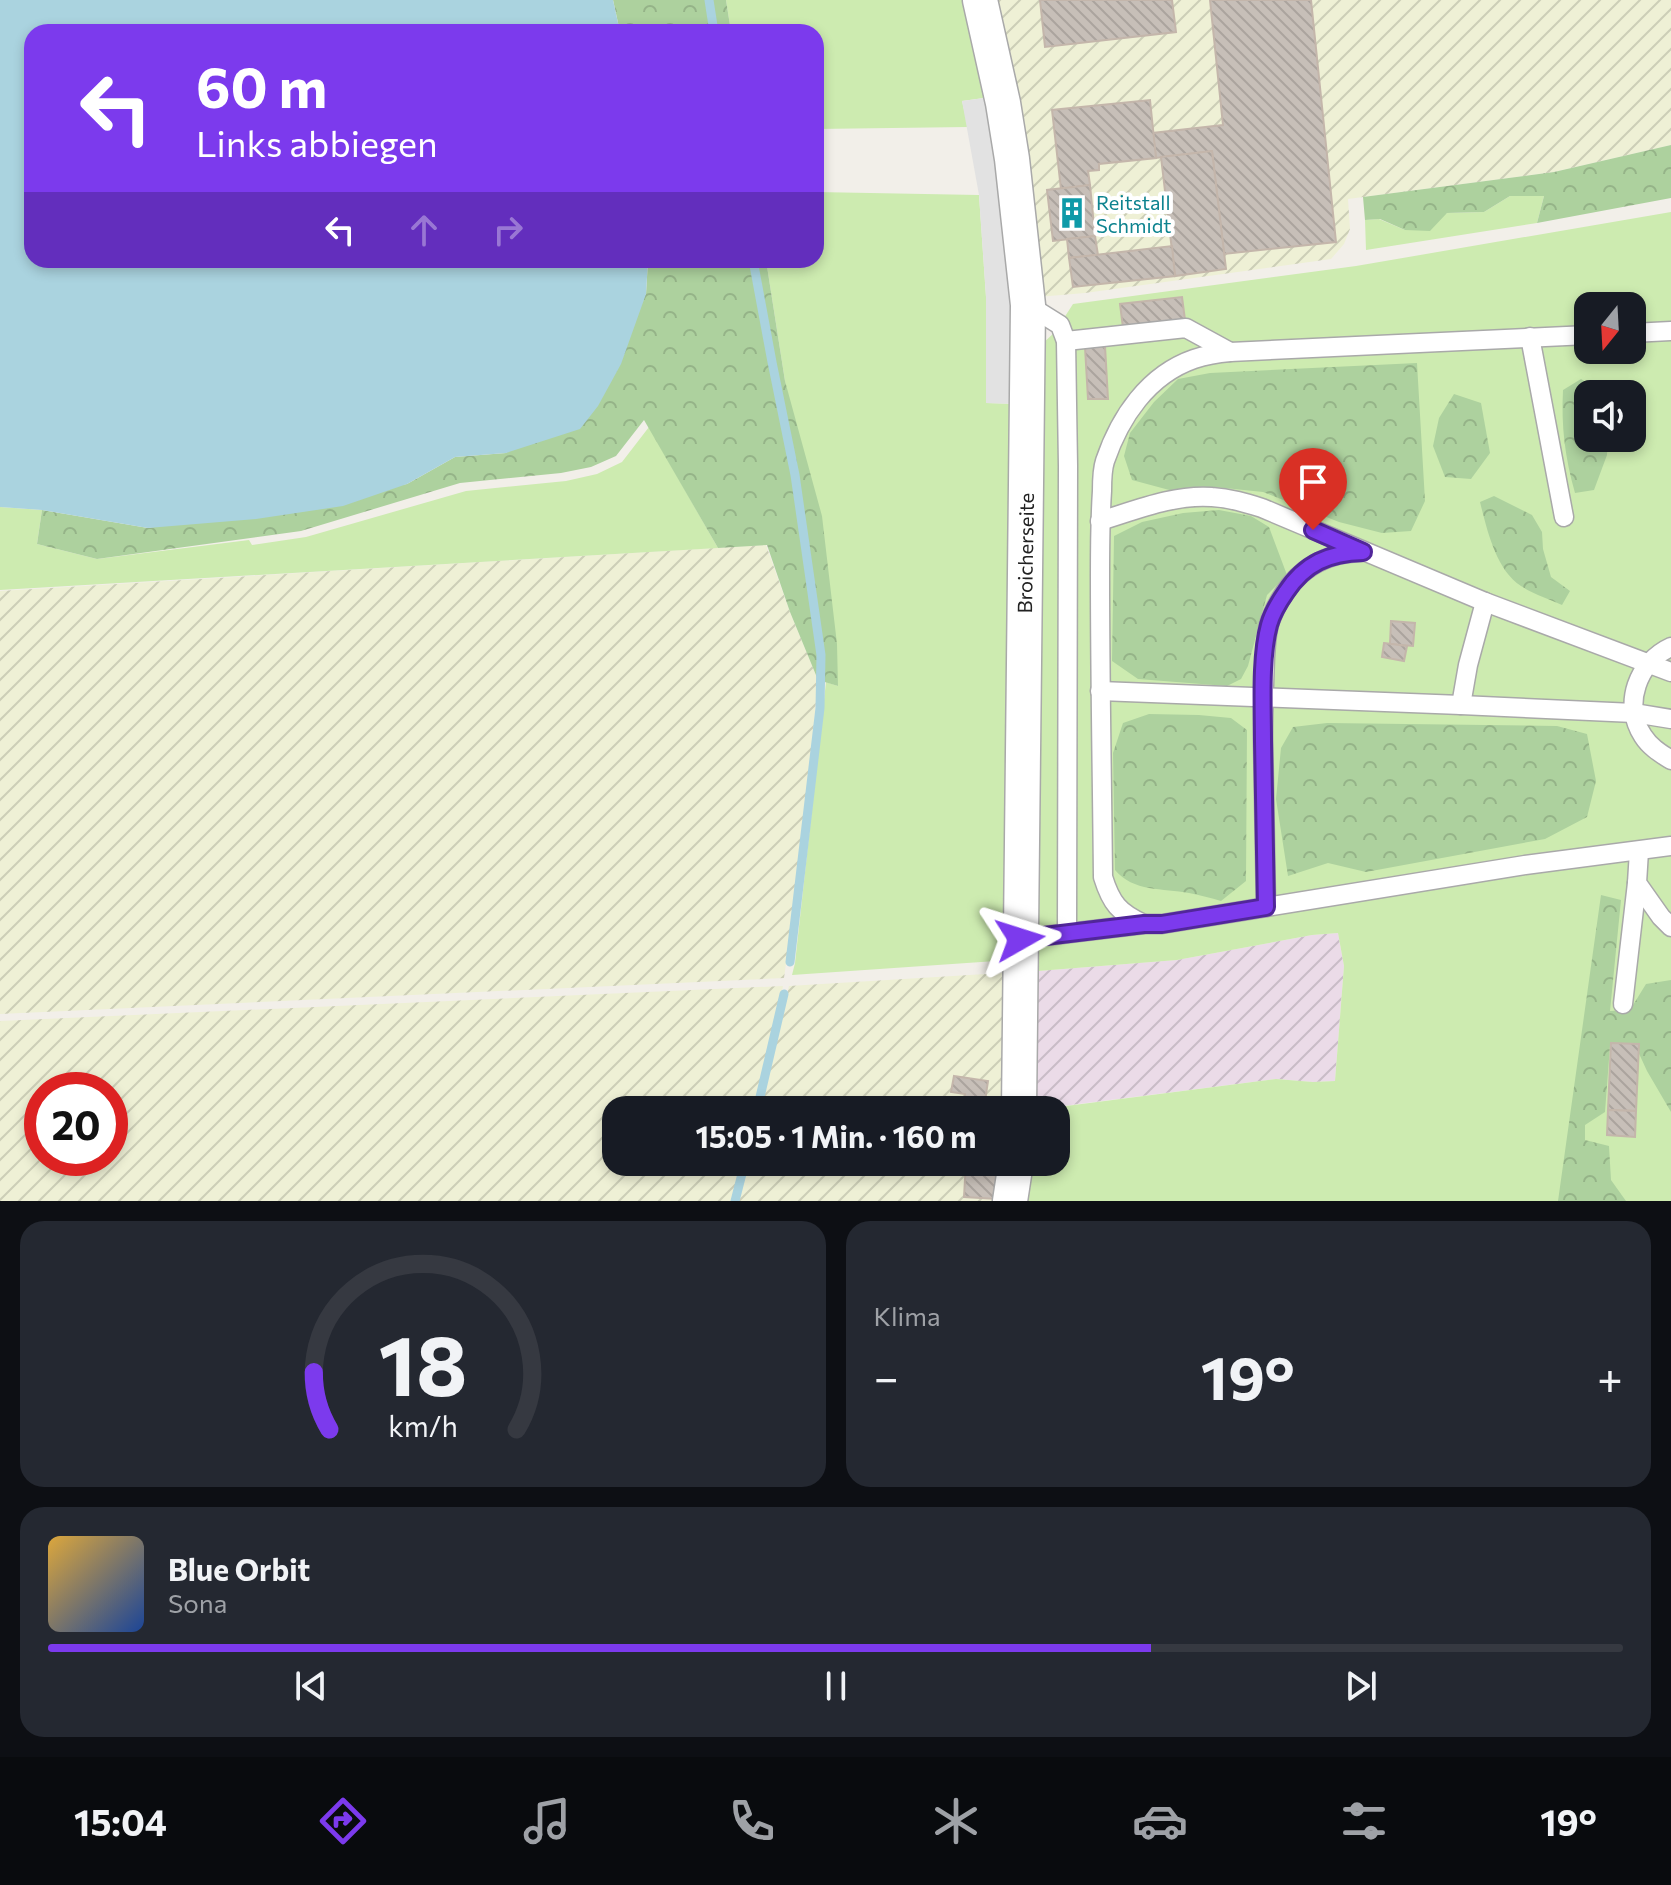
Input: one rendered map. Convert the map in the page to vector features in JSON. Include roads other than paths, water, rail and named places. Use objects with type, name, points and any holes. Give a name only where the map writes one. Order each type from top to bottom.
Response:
[{"type":"street","name":"Broicherseite","points":[[980,0],[1012,159],[1028,305],[1019,1096]]},
{"type":"street","points":[[1010,1201],[1014,1176]]},
{"type":"lane","points":[[1028,305],[1060,325],[1066,341],[1067,933]]},
{"type":"lane","points":[[1066,341],[1186,328],[1230,352]]},
{"type":"lane","points":[[1646,332],[1671,331]]},
{"type":"lane","points":[[1144,924],[1126,917],[1115,906],[1103,877],[1100,521],[1103,465],[1125,417],[1144,391],[1174,369],[1191,360],[1230,352],[1574,335]]},
{"type":"lane","points":[[1530,337],[1564,517]]},
{"type":"lane","points":[[1068,466],[1103,465]]},
{"type":"lane","points":[[1100,521],[1177,499],[1209,497],[1236,500],[1262,508],[1485,602],[1671,672]]},
{"type":"lane","points":[[1266,907],[1263,698],[1266,639],[1270,622],[1293,581],[1307,567],[1344,552],[1363,552]]},
{"type":"lane","points":[[1461,705],[1485,602]]},
{"type":"lane","points":[[1671,647],[1659,652],[1647,664],[1634,698],[1634,713],[1642,735],[1656,751],[1671,760]]},
{"type":"lane","points":[[1100,691],[1634,713],[1671,719]]},
{"type":"lane","points":[[1020,939],[1162,924],[1525,865],[1667,850]]},
{"type":"lane","points":[[1623,1004],[1639,851]]},
{"type":"lane","points":[[1637,883],[1671,927]]},
{"type":"water","points":[[0,0],[613,0],[618,24],[24,24],[24,268],[648,268],[646,294],[621,364],[598,406],[580,429],[506,453],[455,457],[407,484],[343,506],[256,519],[148,528],[42,510],[0,507]]},
{"type":"waterway","points":[[709,0],[713,24]]},
{"type":"waterway","points":[[754,268],[795,475],[821,655],[820,708],[790,962]]},
{"type":"waterway","points":[[760,1096],[784,994]]},
{"type":"waterway","points":[[735,1201],[741,1176]]},
{"type":"place","name":"Reitstall Schmidt","points":[[1072,213]]}]
